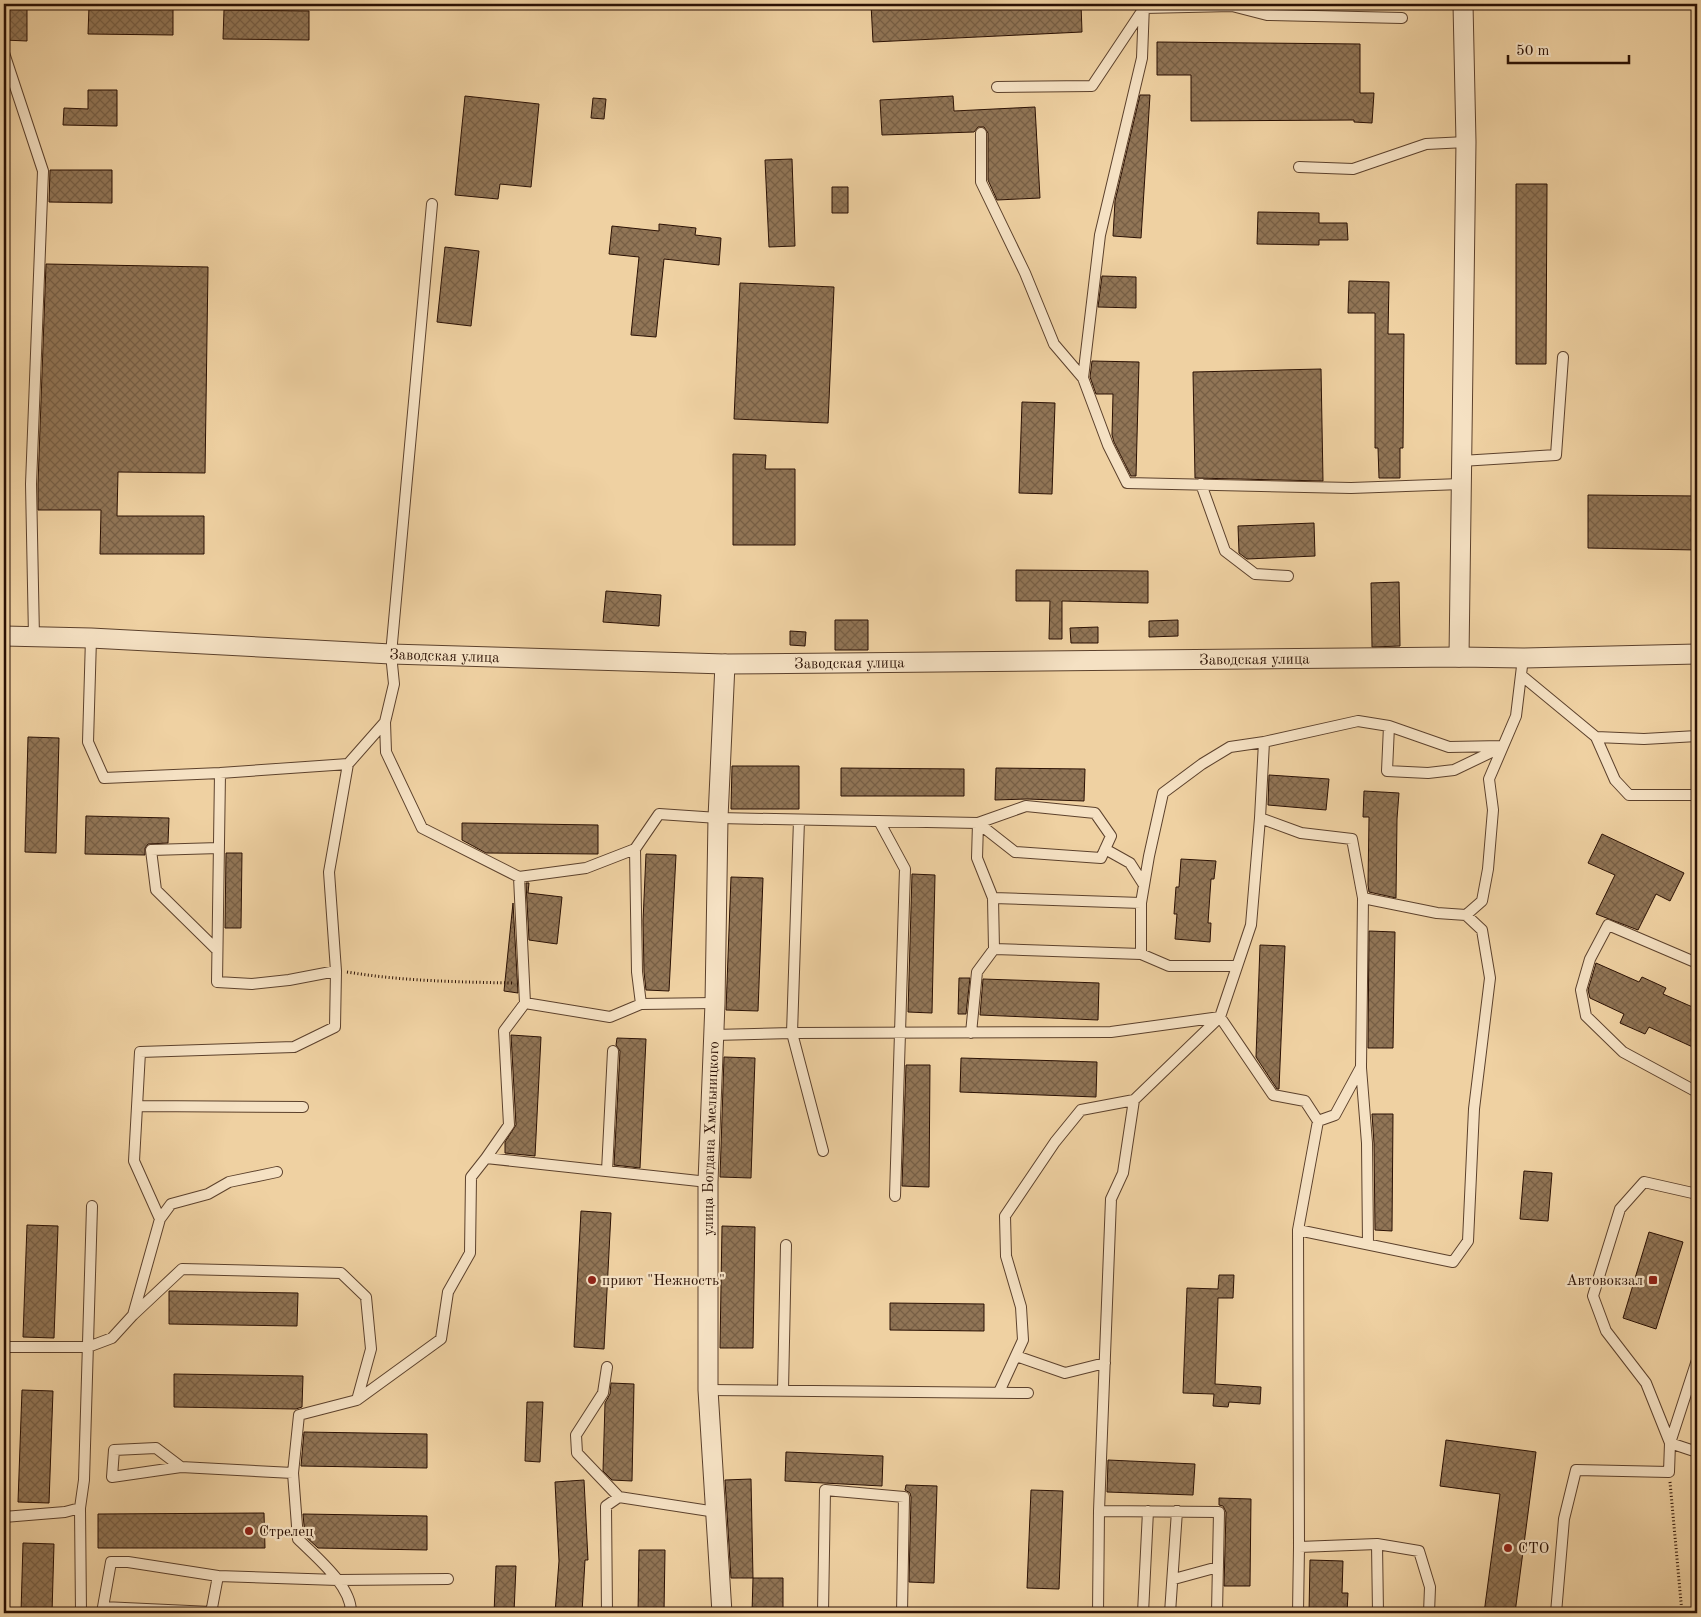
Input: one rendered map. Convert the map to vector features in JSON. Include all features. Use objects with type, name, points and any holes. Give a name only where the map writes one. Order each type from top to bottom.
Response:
[{"type":"street","points":[[1459,656],[1466,142],[1463,4]]},
{"type":"street","name":"Заводская улица","points":[[4,636],[91,638],[391,654],[725,664],[1459,656],[1522,666],[1697,654]]},
{"type":"street","name":"улица Богдана Хмельницкого","points":[[722,1613],[708,1390],[708,1182],[715,1003],[718,818],[725,664]]},
{"type":"lane","points":[[1144,6],[1232,5],[1267,15],[1402,18]]},
{"type":"lane","points":[[997,87],[1092,86],[1144,6]]},
{"type":"lane","points":[[1083,378],[1100,235],[1142,58],[1144,6]]},
{"type":"lane","points":[[4,53],[43,172],[31,484],[34,637]]},
{"type":"lane","points":[[981,134],[981,182],[1025,273],[1054,344],[1083,378],[1108,445],[1127,482],[1351,488],[1461,484]]},
{"type":"lane","points":[[1300,167],[1353,169],[1426,144],[1466,142]]},
{"type":"lane","points":[[432,204],[391,654],[394,684],[385,722],[386,752],[422,828],[518,876],[586,868],[634,849],[659,814],[718,818],[978,823],[1026,806],[1095,812],[1111,836],[1101,858],[1015,852],[978,823]]},
{"type":"lane","points":[[1461,461],[1556,455],[1563,357]]},
{"type":"lane","points":[[1201,484],[1225,551],[1255,574],[1288,576]]},
{"type":"lane","points":[[91,638],[88,742],[104,778],[220,773],[348,764]]},
{"type":"lane","points":[[1522,666],[1596,738],[1615,780],[1629,795],[1697,795]]},
{"type":"lane","points":[[1466,915],[1482,901],[1488,869],[1493,810],[1489,779],[1516,716],[1522,666]]},
{"type":"lane","points":[[1141,954],[1141,903],[1163,793],[1202,764],[1230,747],[1264,742],[1358,721],[1389,726],[1449,747],[1503,746]]},
{"type":"lane","points":[[160,1219],[134,1161],[140,1052],[294,1047],[335,1027],[336,970],[329,872],[348,764],[385,722]]},
{"type":"lane","points":[[1389,726],[1387,771],[1428,773],[1454,770],[1503,746]]},
{"type":"lane","points":[[1596,738],[1644,739],[1697,736]]},
{"type":"lane","points":[[999,1392],[1023,1340],[1021,1307],[1006,1256],[1005,1216],[1055,1142],[1081,1110],[1134,1100],[1220,1017],[1251,925],[1264,742]]},
{"type":"lane","points":[[220,773],[217,982],[252,984],[289,980],[336,970]]},
{"type":"lane","points":[[1260,818],[1301,833],[1352,839],[1363,898],[1361,1067],[1368,1143],[1368,1244]]},
{"type":"lane","points":[[799,820],[792,1033],[823,1151]]},
{"type":"lane","points":[[879,821],[905,870],[895,1196]]},
{"type":"lane","points":[[971,1032],[977,972],[994,949],[993,898],[977,858],[978,823]]},
{"type":"lane","points":[[217,950],[156,890],[151,850],[219,848]]},
{"type":"lane","points":[[634,849],[637,972],[640,1004]]},
{"type":"lane","points":[[1105,849],[1130,863],[1144,885]]},
{"type":"lane","points":[[351,1613],[351,1604],[338,1580],[298,1539],[293,1474],[299,1415],[357,1400],[440,1339],[448,1292],[470,1253],[471,1177],[508,1125],[504,1031],[525,1003],[518,876]]},
{"type":"lane","points":[[993,898],[1141,903]]},
{"type":"lane","points":[[1298,1230],[1453,1262],[1468,1241],[1474,1108],[1490,978],[1482,930],[1466,915],[1437,913],[1363,898]]},
{"type":"lane","points":[[1697,963],[1608,925],[1590,959],[1581,990],[1586,1016],[1623,1052],[1697,1092]]},
{"type":"lane","points":[[994,949],[1141,954],[1169,966],[1237,966]]},
{"type":"lane","points":[[525,1003],[610,1016],[640,1004],[715,1003]]},
{"type":"lane","points":[[714,1035],[1112,1032],[1220,1017]]},
{"type":"lane","points":[[1220,1017],[1273,1095],[1305,1101],[1318,1121],[1298,1230],[1298,1613]]},
{"type":"lane","points":[[607,1171],[613,1051]]},
{"type":"lane","points":[[1318,1121],[1335,1115],[1361,1067]]},
{"type":"lane","points":[[1098,1613],[1099,1510],[1111,1199],[1123,1173],[1134,1100]]},
{"type":"lane","points":[[137,1106],[303,1107]]},
{"type":"lane","points":[[486,1158],[708,1182]]},
{"type":"lane","points":[[133,1315],[160,1219],[171,1204],[208,1194],[229,1182],[277,1172]]},
{"type":"lane","points":[[1697,1194],[1644,1182],[1620,1209],[1593,1296],[1606,1331],[1646,1383],[1670,1443],[1697,1452]]},
{"type":"lane","points":[[81,1613],[80,1508],[84,1480],[92,1206]]},
{"type":"lane","points":[[783,1390],[786,1245]]},
{"type":"lane","points":[[4,1347],[88,1347],[112,1338],[133,1315],[182,1269],[341,1273],[366,1297],[371,1349],[357,1400]]},
{"type":"lane","points":[[1016,1356],[1065,1373],[1105,1363]]},
{"type":"lane","points":[[1556,1613],[1564,1519],[1576,1470],[1669,1472],[1670,1443],[1697,1360]]},
{"type":"lane","points":[[607,1367],[603,1393],[576,1435],[577,1453],[619,1497],[716,1512]]},
{"type":"lane","points":[[708,1390],[1028,1393]]},
{"type":"lane","points":[[181,1467],[156,1448],[114,1450],[112,1477],[181,1467],[293,1474]]},
{"type":"lane","points":[[823,1613],[825,1490],[904,1498],[902,1613]]},
{"type":"lane","points":[[607,1613],[606,1506],[619,1497]]},
{"type":"lane","points":[[4,1517],[65,1512],[80,1508]]},
{"type":"lane","points":[[1099,1510],[1219,1512],[1217,1613]]},
{"type":"lane","points":[[1143,1613],[1148,1511]]},
{"type":"lane","points":[[1170,1613],[1174,1579],[1177,1512]]},
{"type":"lane","points":[[1299,1547],[1377,1544],[1419,1551],[1430,1587],[1428,1613]]},
{"type":"lane","points":[[1377,1544],[1378,1613]]},
{"type":"lane","points":[[218,1576],[211,1613],[102,1610],[111,1562],[128,1562],[218,1576],[338,1580],[448,1579]]},
{"type":"lane","points":[[1174,1579],[1218,1567]]},
{"type":"path","points":[[336,970],[378,977],[421,981],[524,984]]},
{"type":"path","points":[[1669,1472],[1682,1613]]},
{"type":"building","points":[[871,4],[1081,4],[1082,32],[873,42]]},
{"type":"building","points":[[4,5],[27,6],[27,41],[4,40]]},
{"type":"building","points":[[89,6],[173,7],[173,35],[88,34]]},
{"type":"building","points":[[224,10],[309,11],[309,40],[223,39]]},
{"type":"building","points":[[1157,42],[1360,44],[1360,93],[1374,93],[1372,123],[1354,122],[1354,120],[1191,121],[1191,75],[1157,75]]},
{"type":"building","points":[[88,90],[117,90],[117,126],[63,125],[64,108],[88,109]]},
{"type":"building","points":[[1140,95],[1150,95],[1141,238],[1113,236],[1115,201]]},
{"type":"building","points":[[465,96],[539,104],[531,187],[500,184],[498,199],[455,195]]},
{"type":"building","points":[[953,96],[954,111],[1035,107],[1040,198],[997,200],[988,180],[988,133],[984,127],[978,127],[974,132],[882,135],[880,100]]},
{"type":"building","points":[[593,98],[606,99],[604,119],[591,118]]},
{"type":"building","points":[[792,159],[795,246],[769,247],[765,160]]},
{"type":"building","points":[[50,170],[112,170],[112,203],[49,202]]},
{"type":"building","points":[[1516,184],[1547,184],[1546,364],[1516,364]]},
{"type":"building","points":[[832,187],[848,187],[848,213],[832,213]]},
{"type":"building","points":[[1258,212],[1319,213],[1319,223],[1347,223],[1348,240],[1319,240],[1319,245],[1257,244]]},
{"type":"building","points":[[659,224],[696,228],[695,235],[721,238],[719,265],[664,259],[656,337],[631,335],[639,257],[609,254],[612,226],[659,231]]},
{"type":"building","points":[[445,247],[479,251],[471,326],[437,322]]},
{"type":"building","points":[[46,264],[208,267],[205,473],[118,472],[117,516],[204,516],[204,554],[100,554],[101,510],[38,510]]},
{"type":"building","points":[[1102,276],[1136,277],[1136,308],[1098,307]]},
{"type":"building","points":[[1349,281],[1389,282],[1388,334],[1404,334],[1403,448],[1400,448],[1400,478],[1379,478],[1378,448],[1375,448],[1375,313],[1348,313]]},
{"type":"building","points":[[740,283],[834,287],[828,423],[734,419]]},
{"type":"building","points":[[1092,361],[1139,362],[1136,476],[1131,476],[1114,442],[1112,435],[1113,394],[1096,394],[1090,377]]},
{"type":"building","points":[[1321,369],[1323,481],[1195,478],[1193,372]]},
{"type":"building","points":[[1022,402],[1055,403],[1052,494],[1019,493]]},
{"type":"building","points":[[733,454],[766,455],[765,469],[795,469],[795,545],[733,545]]},
{"type":"building","points":[[1588,495],[1697,496],[1697,550],[1588,548]]},
{"type":"building","points":[[1314,523],[1315,556],[1247,559],[1239,553],[1238,526]]},
{"type":"building","points":[[1016,570],[1148,571],[1148,603],[1062,601],[1062,639],[1049,639],[1050,601],[1016,601]]},
{"type":"building","points":[[1399,582],[1400,646],[1372,647],[1371,583]]},
{"type":"building","points":[[606,591],[661,595],[659,626],[603,622]]},
{"type":"building","points":[[835,620],[868,620],[868,650],[835,650]]},
{"type":"building","points":[[1178,620],[1178,636],[1149,637],[1149,621]]},
{"type":"building","points":[[1098,627],[1098,643],[1071,643],[1070,628]]},
{"type":"building","points":[[790,631],[806,632],[805,646],[790,645]]},
{"type":"building","points":[[28,737],[59,738],[56,853],[25,852]]},
{"type":"building","points":[[732,766],[799,766],[799,809],[731,809]]},
{"type":"building","points":[[841,768],[964,769],[964,796],[841,796]]},
{"type":"building","points":[[996,768],[1085,769],[1084,801],[995,800]]},
{"type":"building","points":[[1269,775],[1329,779],[1326,810],[1268,805]]},
{"type":"building","points":[[1364,791],[1399,793],[1396,898],[1369,892],[1369,817],[1363,817]]},
{"type":"building","points":[[86,816],[169,818],[168,843],[148,844],[145,848],[145,855],[85,854]]},
{"type":"building","points":[[462,823],[598,825],[598,854],[486,853],[462,840]]},
{"type":"building","points":[[1602,834],[1684,873],[1670,901],[1656,894],[1638,930],[1596,914],[1615,875],[1588,863]]},
{"type":"building","points":[[226,853],[242,853],[241,928],[225,928]]},
{"type":"building","points":[[646,854],[676,855],[669,991],[646,990],[643,921]]},
{"type":"building","points":[[1181,859],[1216,861],[1214,879],[1211,879],[1208,923],[1211,923],[1210,942],[1175,939],[1177,914],[1174,914],[1176,887],[1179,887]]},
{"type":"building","points":[[912,874],[935,875],[932,1013],[908,1012]]},
{"type":"building","points":[[731,877],[763,878],[758,1011],[726,1010]]},
{"type":"building","points":[[526,883],[529,883],[528,893],[562,897],[557,944],[529,940]]},
{"type":"building","points":[[513,903],[518,993],[504,991]]},
{"type":"building","points":[[1369,931],[1395,932],[1393,1048],[1368,1048]]},
{"type":"building","points":[[1260,945],[1285,946],[1279,1089],[1277,1089],[1256,1057]]},
{"type":"building","points":[[1596,963],[1639,982],[1642,977],[1666,988],[1663,994],[1697,1009],[1697,1049],[1649,1027],[1645,1034],[1620,1023],[1624,1014],[1590,998],[1588,990]]},
{"type":"building","points":[[959,978],[970,978],[966,1014],[958,1014]]},
{"type":"building","points":[[983,979],[1099,983],[1098,1020],[980,1015]]},
{"type":"building","points":[[511,1035],[541,1037],[535,1156],[505,1153],[505,1142],[516,1125]]},
{"type":"building","points":[[617,1038],[646,1039],[640,1168],[614,1165],[620,1051],[616,1045]]},
{"type":"building","points":[[724,1057],[755,1058],[751,1178],[720,1177]]},
{"type":"building","points":[[961,1058],[1097,1062],[1096,1097],[960,1092]]},
{"type":"building","points":[[906,1065],[930,1065],[929,1187],[902,1186]]},
{"type":"building","points":[[1372,1114],[1393,1114],[1392,1231],[1375,1230]]},
{"type":"building","points":[[1524,1171],[1552,1173],[1548,1221],[1520,1219]]},
{"type":"building","name":"приют \"Нежность\"","points":[[581,1211],[611,1213],[604,1349],[574,1347]]},
{"type":"building","points":[[27,1225],[58,1226],[54,1338],[23,1337]]},
{"type":"building","points":[[722,1226],[755,1227],[753,1348],[720,1348]]},
{"type":"building","name":"Автовокзал","points":[[1649,1232],[1683,1242],[1656,1329],[1623,1318]]},
{"type":"building","points":[[1219,1275],[1234,1275],[1233,1298],[1218,1298],[1215,1384],[1261,1387],[1260,1404],[1229,1402],[1228,1407],[1213,1406],[1214,1394],[1183,1393],[1187,1288],[1218,1289]]},
{"type":"building","points":[[169,1291],[298,1293],[297,1326],[169,1324]]},
{"type":"building","points":[[890,1303],[984,1304],[984,1331],[890,1330]]},
{"type":"building","points":[[174,1374],[303,1376],[302,1407],[296,1409],[174,1407]]},
{"type":"building","points":[[611,1383],[634,1384],[632,1481],[612,1480],[603,1471],[605,1403],[610,1394]]},
{"type":"building","points":[[22,1390],[53,1391],[49,1503],[18,1502]]},
{"type":"building","points":[[527,1402],[543,1402],[540,1462],[525,1461]]},
{"type":"building","points":[[304,1432],[427,1434],[427,1468],[301,1466]]},
{"type":"building","name":"СТО","points":[[1446,1440],[1536,1452],[1515,1613],[1484,1613],[1500,1494],[1440,1486]]},
{"type":"building","points":[[786,1452],[883,1456],[882,1486],[785,1481]]},
{"type":"building","points":[[1108,1460],[1195,1464],[1193,1495],[1107,1492]]},
{"type":"building","points":[[751,1479],[753,1578],[731,1578],[725,1480]]},
{"type":"building","points":[[584,1480],[588,1560],[585,1560],[582,1613],[555,1613],[559,1561],[555,1482]]},
{"type":"building","points":[[906,1485],[937,1486],[934,1583],[909,1582],[911,1497],[910,1493],[905,1490]]},
{"type":"building","points":[[1031,1490],[1063,1491],[1059,1589],[1027,1588]]},
{"type":"building","points":[[1219,1498],[1251,1499],[1250,1586],[1224,1586],[1226,1512],[1223,1506],[1219,1505]]},
{"type":"building","points":[[264,1513],[265,1548],[98,1548],[98,1514]]},
{"type":"building","points":[[303,1514],[427,1516],[427,1550],[318,1548],[305,1536]]},
{"type":"building","points":[[23,1543],[54,1544],[52,1613],[21,1613]]},
{"type":"building","points":[[639,1550],[665,1550],[664,1613],[638,1613]]},
{"type":"building","points":[[1310,1560],[1343,1561],[1342,1593],[1348,1593],[1347,1613],[1309,1613]]},
{"type":"building","points":[[496,1566],[516,1566],[514,1613],[494,1613]]},
{"type":"building","points":[[753,1578],[783,1578],[783,1613],[752,1613]]},
{"type":"place","name":"приют \"Нежность\"","points":[[592,1280]]},
{"type":"place","name":"Автовокзал","points":[[1653,1280]]},
{"type":"place","name":"Стрелец","points":[[249,1531]]},
{"type":"place","name":"СТО","points":[[1508,1548]]}]
